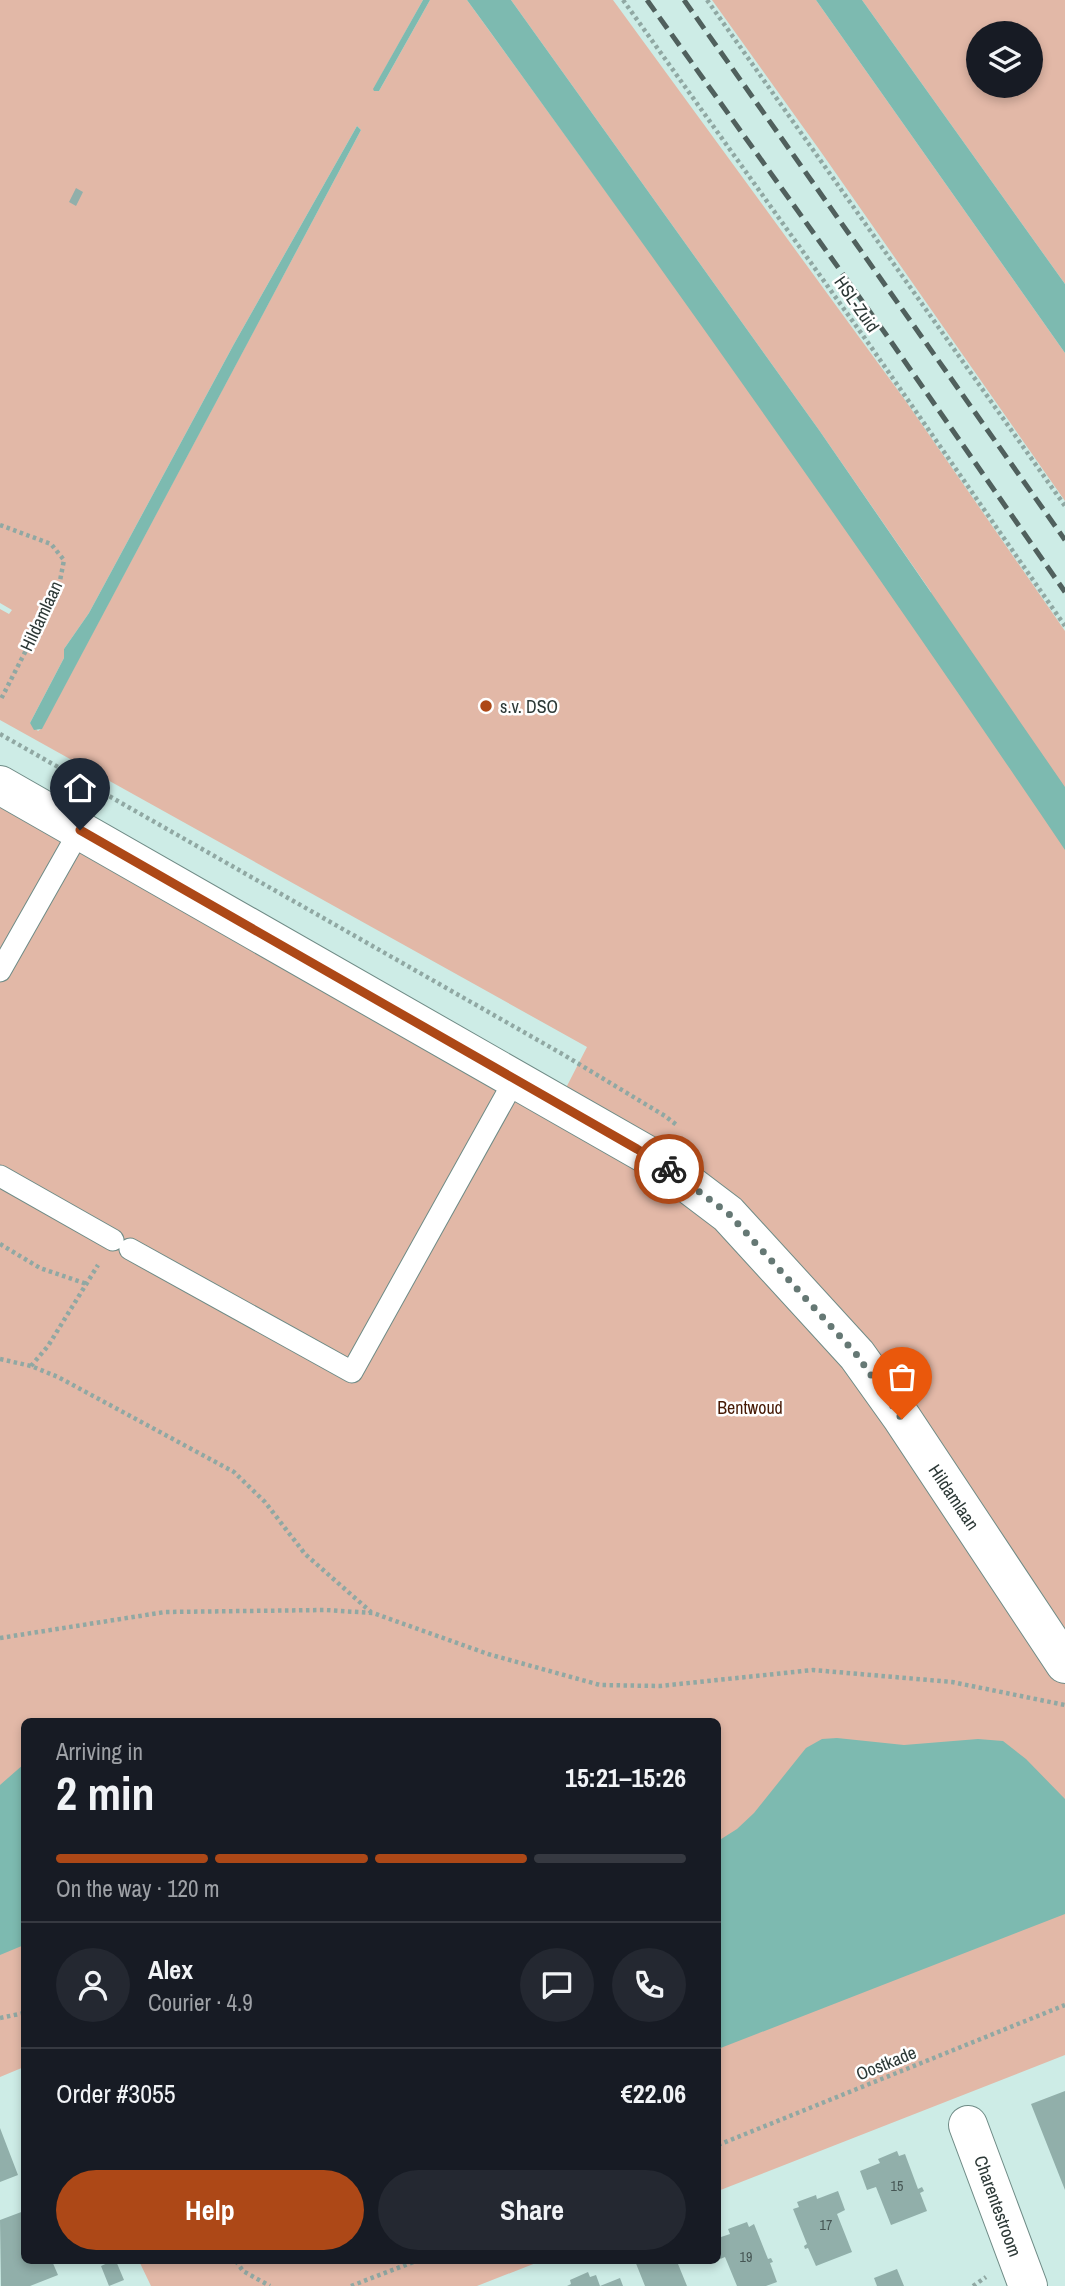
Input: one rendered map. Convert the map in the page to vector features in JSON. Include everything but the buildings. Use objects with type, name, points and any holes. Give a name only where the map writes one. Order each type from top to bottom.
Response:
[{"type":"street","name":"Hildamlaan","points":[[0,785],[658,1161],[729,1214],[857,1355],[1065,1664]]},
{"type":"street","name":"Charentestroom","points":[[968,2125],[1028,2286]]},
{"type":"lane","points":[[0,971],[80,830]]},
{"type":"lane","points":[[0,1176],[352,1372],[515,1079]]},
{"type":"path","name":"HSL-Zuid","points":[[624,0],[869,344],[1065,626]]},
{"type":"path","points":[[707,0],[1065,506]]},
{"type":"path","name":"Hildamlaan","points":[[0,525],[51,544],[64,560],[59,586],[0,701]]},
{"type":"path","points":[[0,1244],[40,1268],[87,1284]]},
{"type":"path","points":[[31,1366],[48,1346],[87,1284],[122,1245]]},
{"type":"path","points":[[0,1359],[31,1366],[58,1377],[234,1472],[265,1502],[305,1553],[373,1613]]},
{"type":"path","points":[[0,1638],[165,1612],[325,1610],[373,1613],[488,1654],[600,1685],[660,1686],[813,1670],[953,1682],[1065,1705]]},
{"type":"path","name":"Oostkade","points":[[721,2145],[1065,2005]]},
{"type":"path","points":[[0,2018],[21,2014]]},
{"type":"path","points":[[238,2264],[243,2271],[270,2286]]},
{"type":"path","points":[[351,2286],[408,2264]]},
{"type":"green space","name":"Bentwoud","points":[[0,0],[423,0],[374,88],[374,91],[379,91],[430,0],[467,0],[681,295],[913,625],[931,592],[819,430],[511,0],[613,0],[905,400],[1065,631],[1065,2055],[721,2190],[721,1718],[21,1718],[21,2068],[0,2077],[0,801],[551,1117],[587,1047],[0,720],[0,609],[9,614],[12,610],[0,603]],"holes":[[[357,126],[361,130],[42,728],[38,731],[30,723],[64,658],[64,649],[89,613],[234,344]]]},
{"type":"green space","points":[[712,0],[816,0],[1065,353],[1065,501],[821,152]]},
{"type":"green space","points":[[862,0],[1065,0],[1065,284]]},
{"type":"green space","points":[[140,2264],[533,2264],[477,2286],[151,2286]]},
{"type":"shaded area","points":[[423,0],[430,0],[379,91],[374,91],[373,89]]},
{"type":"shaded area","points":[[467,0],[511,0],[819,430],[1065,787],[1065,850],[770,422]]},
{"type":"shaded area","points":[[816,0],[862,0],[1065,284],[1065,353]]},
{"type":"shaded area","points":[[357,126],[361,130],[42,729],[34,730],[30,723],[64,658],[64,649],[89,613],[234,344]]},
{"type":"shaded area","points":[[822,1739],[904,1745],[978,1739],[1003,1741],[1026,1759],[1065,1799],[1065,1914],[721,2048],[721,1839],[754,1813],[806,1748]]},
{"type":"shaded area","points":[[21,1767],[21,1946],[0,1955],[0,1785]]},
{"type":"railway","points":[[647,0],[885,333],[1065,592]]},
{"type":"railway","points":[[684,0],[1065,540]]},
{"type":"way so far","points":[[669,1169],[729,1214],[857,1355],[902,1419]]},
{"type":"place","name":"s.v. DSO","points":[[486,706]]},
{"type":"route","points":[[80,830],[669,1169]]}]
